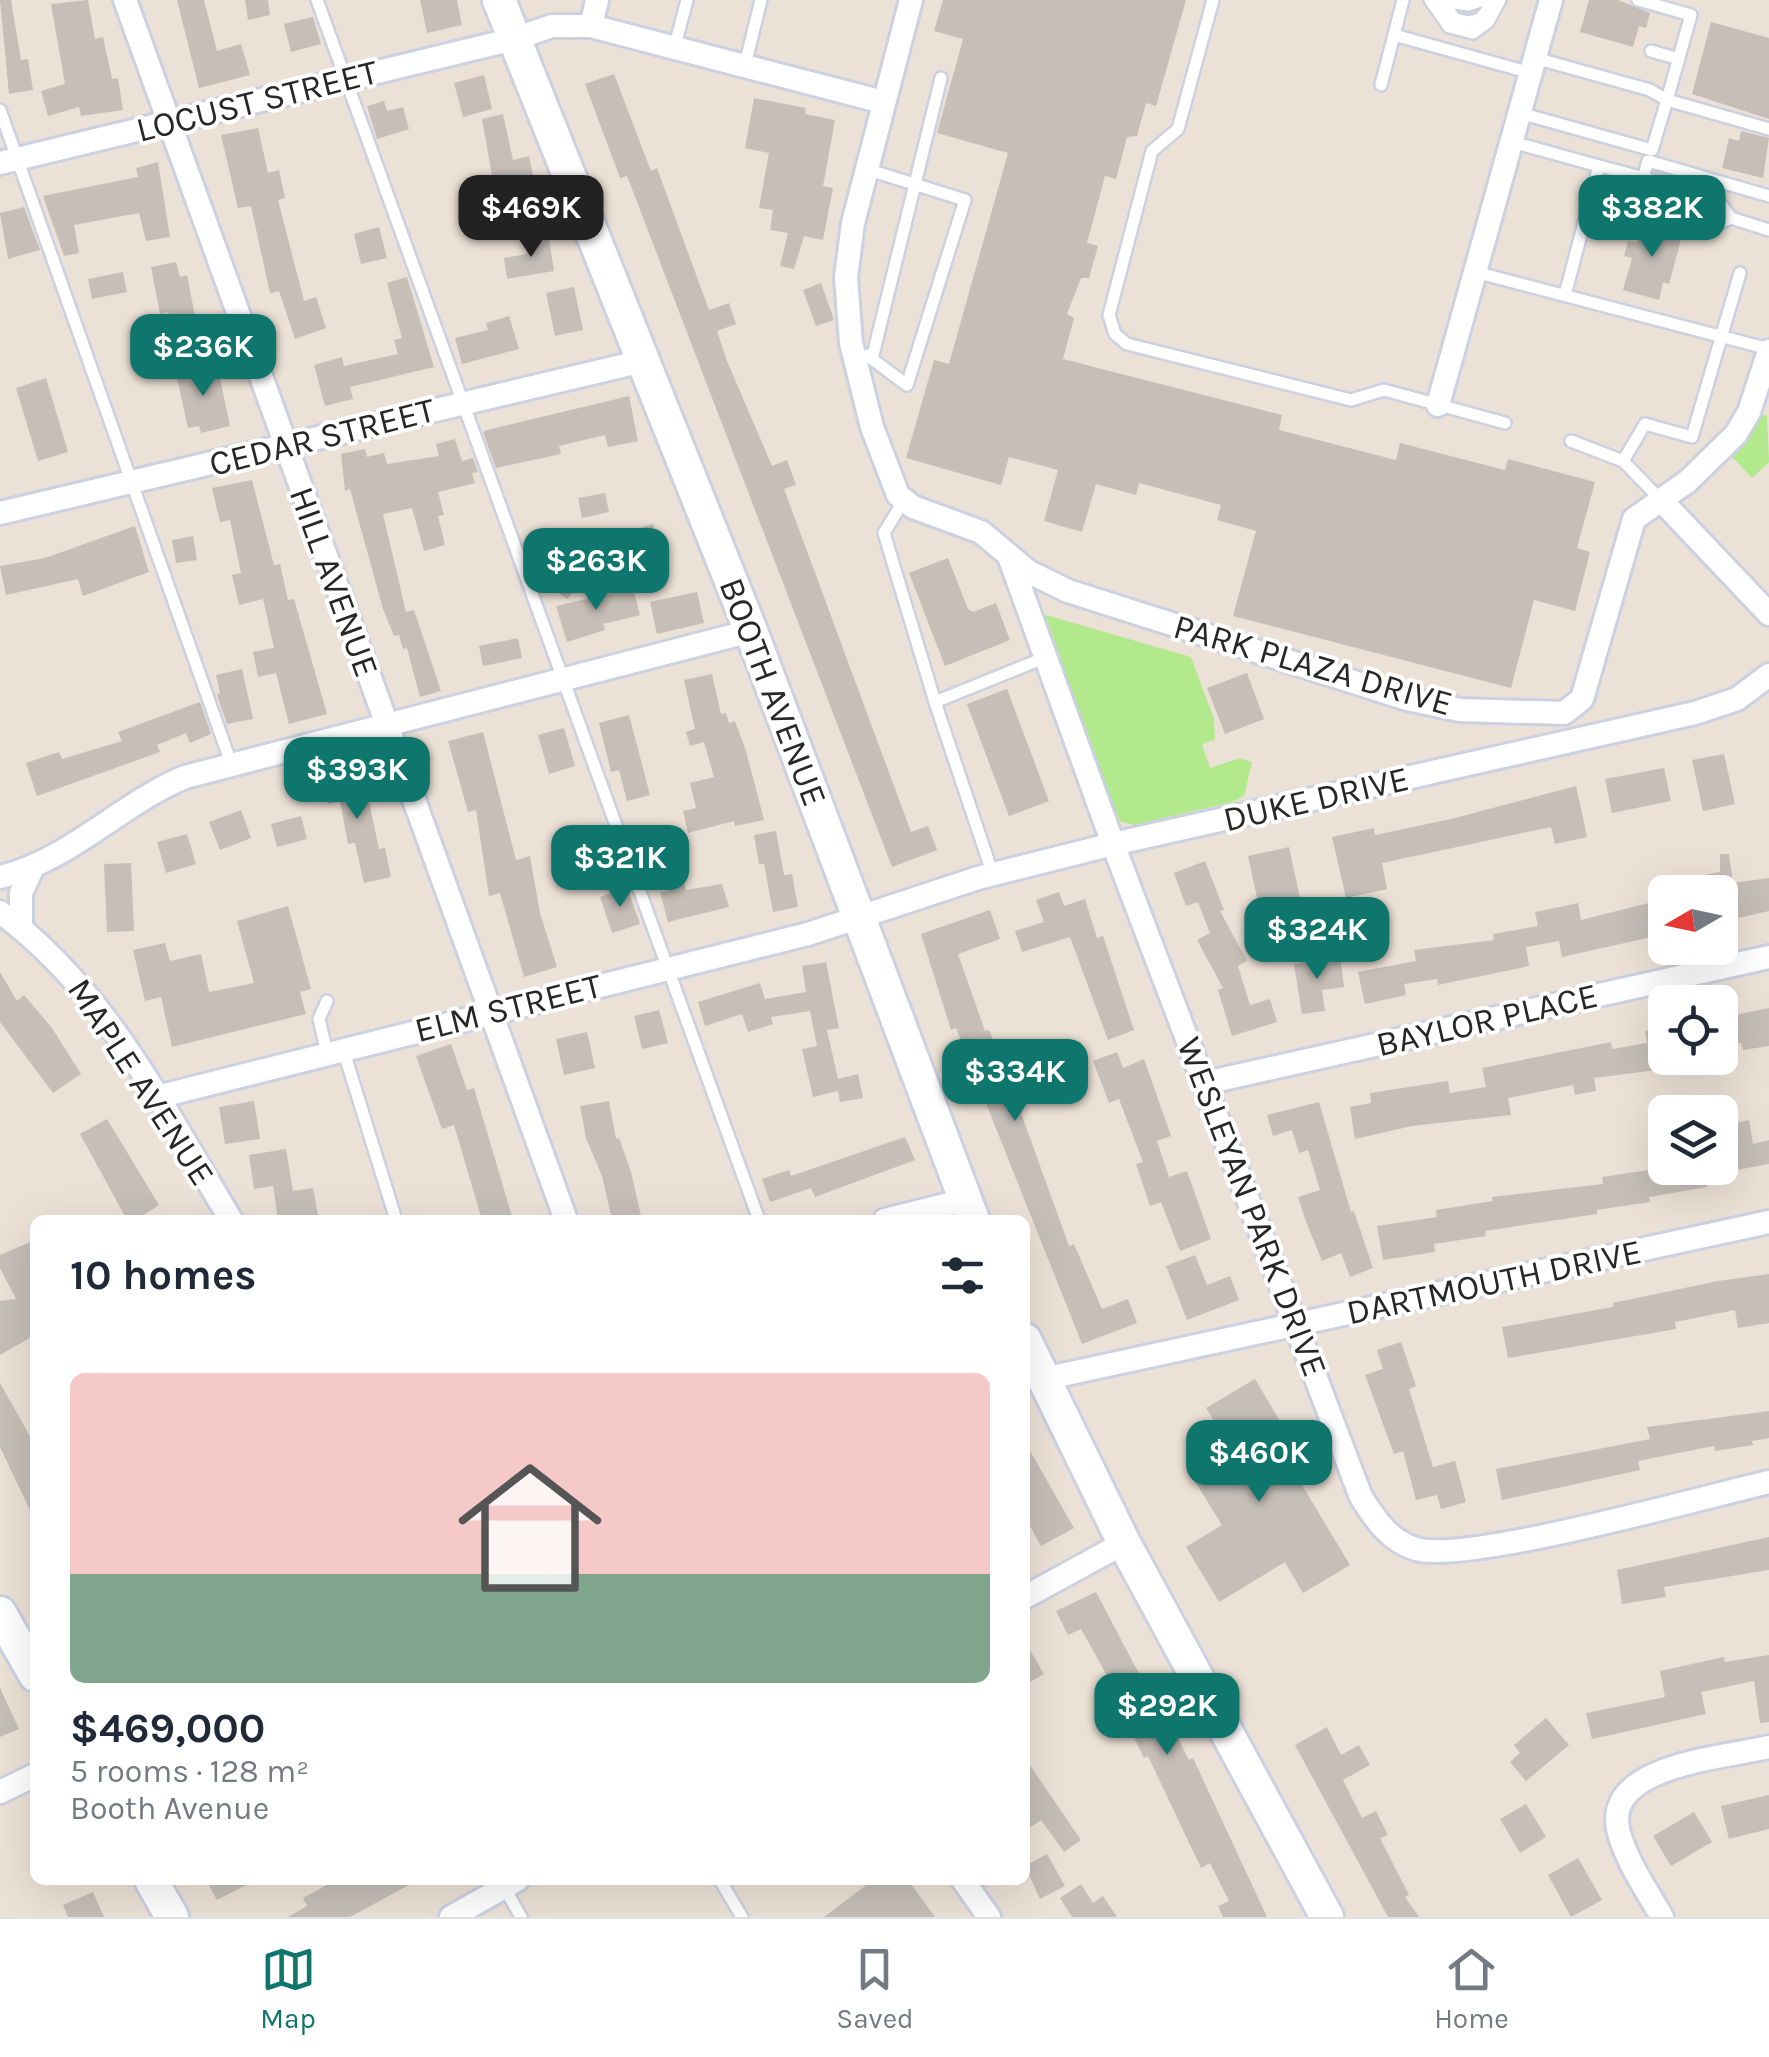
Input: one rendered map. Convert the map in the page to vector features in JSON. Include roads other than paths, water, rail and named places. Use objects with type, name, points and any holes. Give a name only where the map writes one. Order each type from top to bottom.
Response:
[{"type":"street","name":"HILL AVENUE","points":[[125,0],[564,1215]]},
{"type":"street","name":"BOOTH AVENUE","points":[[499,0],[751,632],[969,1210]]},
{"type":"street","points":[[591,26],[597,0]]},
{"type":"street","points":[[904,500],[888,477],[851,344],[846,277],[866,169],[911,0]]},
{"type":"street","points":[[1438,406],[1551,0]]},
{"type":"street","name":"LOCUST STREET","points":[[9,161],[514,39],[552,26],[591,26],[883,102]]},
{"type":"street","name":"PARK PLAZA DRIVE","points":[[904,500],[981,532],[1010,559],[1068,591],[1408,698],[1460,710],[1564,713],[1582,699],[1634,519],[1722,449],[1749,412],[1769,350]]},
{"type":"street","name":"CEDAR STREET","points":[[0,512],[133,484],[643,361]]},
{"type":"street","points":[[1661,500],[1769,614]]},
{"type":"street","points":[[1010,559],[1113,844]]},
{"type":"street","points":[[0,876],[33,867],[154,790],[232,766],[751,632]]},
{"type":"street","name":"DUKE DRIVE","points":[[859,918],[993,874],[1113,844],[1676,718],[1737,698],[1769,675]]},
{"type":"street","name":"WESLEYAN PARK DRIVE","points":[[1113,844],[1298,1322],[1361,1497],[1393,1538],[1414,1548],[1437,1552],[1491,1545],[1769,1482]]},
{"type":"street","points":[[21,927],[21,893],[33,867]]},
{"type":"street","name":"MAPLE AVENUE","points":[[0,912],[81,984],[157,1097],[228,1215]]},
{"type":"street","name":"ELM STREET","points":[[157,1097],[859,918]]},
{"type":"street","name":"BAYLOR PLACE","points":[[1205,1083],[1769,957]]},
{"type":"street","points":[[926,1215],[969,1210]]},
{"type":"street","name":"DARTMOUTH DRIVE","points":[[1043,1379],[1769,1222]]},
{"type":"street","points":[[1030,1351],[1124,1542],[1328,1917]]},
{"type":"street","points":[[1030,1594],[1124,1542]]},
{"type":"street","points":[[0,1613],[30,1666]]},
{"type":"street","points":[[1662,1917],[1618,1832],[1616,1812],[1622,1795],[1634,1782],[1653,1774],[1769,1747]]},
{"type":"street","points":[[0,1792],[30,1777]]},
{"type":"street","points":[[154,1885],[172,1917]]},
{"type":"street","points":[[452,1917],[509,1885]]},
{"type":"street","points":[[967,1885],[990,1917]]},
{"type":"lane","points":[[318,0],[757,1215]]},
{"type":"lane","points":[[674,49],[687,0]]},
{"type":"lane","points":[[745,66],[762,0]]},
{"type":"lane","points":[[1213,0],[1178,130],[1152,151],[1109,315],[1115,334],[1127,344],[1351,400],[1384,390],[1505,423]]},
{"type":"lane","points":[[1381,85],[1403,0]]},
{"type":"lane","points":[[1430,0],[1449,27],[1473,33],[1488,22],[1500,0]]},
{"type":"lane","points":[[1443,1],[1468,5],[1484,0]]},
{"type":"lane","points":[[1443,1],[1454,18],[1473,22],[1487,12],[1492,0]]},
{"type":"lane","points":[[1638,0],[1691,15],[1643,178]]},
{"type":"lane","points":[[1394,35],[1650,90],[1667,100],[1769,130]]},
{"type":"lane","points":[[1651,51],[1679,59]]},
{"type":"lane","points":[[872,359],[940,78]]},
{"type":"lane","points":[[0,110],[9,161],[133,484],[232,766]]},
{"type":"lane","points":[[1520,113],[1769,196]]},
{"type":"lane","points":[[1512,142],[1716,197],[1730,218],[1769,230]]},
{"type":"lane","points":[[1565,295],[1599,166]]},
{"type":"lane","points":[[851,344],[906,385],[965,200],[866,169]]},
{"type":"lane","points":[[1591,196],[1711,227],[1730,218]]},
{"type":"lane","points":[[1475,272],[1769,350]]},
{"type":"lane","points":[[1692,437],[1740,272]]},
{"type":"lane","points":[[1623,461],[1645,424],[1722,449]]},
{"type":"lane","points":[[1571,441],[1623,461],[1661,500]]},
{"type":"lane","points":[[904,500],[884,533],[993,874]]},
{"type":"lane","points":[[935,702],[1044,658]]},
{"type":"lane","points":[[327,1001],[319,1019],[335,1050],[394,1215]]},
{"type":"lane","points":[[511,1885],[521,1917]]},
{"type":"lane","points":[[723,1885],[742,1917]]}]
